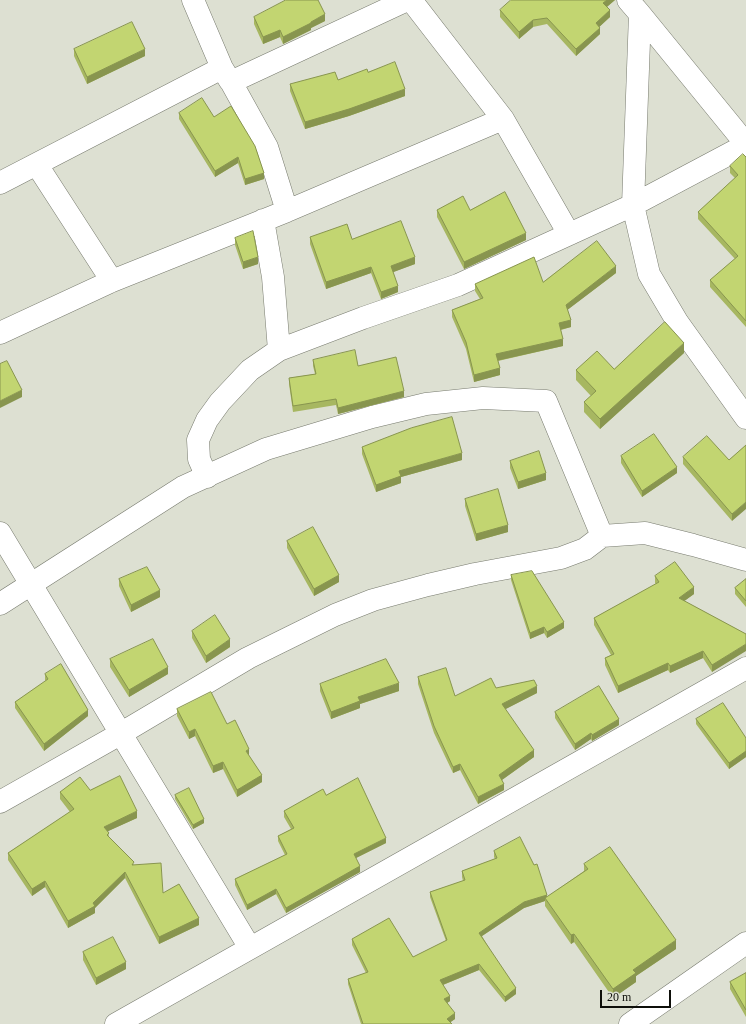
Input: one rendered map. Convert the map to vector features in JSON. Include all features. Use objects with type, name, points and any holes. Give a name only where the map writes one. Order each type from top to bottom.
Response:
[{"type":"street","points":[[193,0],[226,75],[267,147],[287,211]]},
{"type":"street","points":[[0,183],[226,75],[407,0]]},
{"type":"street","points":[[411,0],[503,119],[569,234]]},
{"type":"street","points":[[207,476],[199,458],[198,440],[207,420],[220,402],[250,370],[279,350],[363,318],[458,285],[633,205],[746,144],[633,4]]},
{"type":"street","points":[[633,4],[633,205],[649,274],[678,323],[746,418]]},
{"type":"street","points":[[0,333],[112,281],[287,211],[503,119]]},
{"type":"street","points":[[37,165],[112,281]]},
{"type":"street","points":[[263,220],[273,277],[279,350]]},
{"type":"street","points":[[0,604],[182,487],[266,450],[372,417],[426,404],[483,398],[546,401],[602,536]]},
{"type":"street","points":[[0,533],[250,948]]},
{"type":"street","points":[[0,802],[120,734],[248,658],[335,615],[373,600],[475,574],[561,558],[585,549],[602,536],[645,533],[746,560]]},
{"type":"street","points":[[116,1024],[746,668]]},
{"type":"street","points":[[630,1024],[746,943]]},
{"type":"building","points":[[286,0],[318,0],[325,14],[283,37],[280,30],[263,37],[254,17]]},
{"type":"building","points":[[511,0],[607,0],[603,3],[610,10],[596,23],[600,28],[576,49],[547,18],[533,20],[519,32],[500,10]]},
{"type":"building","points":[[132,22],[145,49],[87,77],[74,49]]},
{"type":"building","points":[[395,62],[405,89],[349,109],[305,122],[290,84],[335,72],[338,80],[367,69],[368,72]]},
{"type":"building","points":[[202,98],[214,117],[231,106],[255,146],[264,173],[245,179],[238,157],[215,171],[179,113]]},
{"type":"building","points":[[743,154],[746,157],[746,321],[710,280],[738,256],[698,212],[738,175],[730,166]]},
{"type":"building","points":[[505,192],[526,233],[464,262],[437,210],[463,196],[470,210]]},
{"type":"building","points":[[401,221],[415,257],[391,266],[398,286],[381,292],[371,267],[326,282],[310,237],[347,224],[352,239]]},
{"type":"building","points":[[253,231],[258,257],[243,262],[235,238]]},
{"type":"building","points":[[597,241],[616,266],[566,305],[571,320],[559,323],[563,339],[496,354],[500,368],[474,375],[466,342],[452,310],[483,298],[475,284],[534,257],[543,282]]},
{"type":"building","points":[[665,322],[684,343],[600,419],[584,402],[596,391],[576,370],[597,351],[614,369]]},
{"type":"building","points":[[355,350],[358,366],[396,357],[404,391],[338,408],[336,399],[293,406],[289,378],[316,374],[313,360]]},
{"type":"building","points":[[7,361],[22,390],[0,401],[0,364]]},
{"type":"building","points":[[452,417],[462,453],[399,471],[401,476],[376,485],[362,447],[411,428]]},
{"type":"building","points":[[654,434],[677,467],[642,491],[621,456]]},
{"type":"building","points":[[707,436],[729,460],[746,445],[746,502],[732,514],[683,457]]},
{"type":"building","points":[[539,451],[546,473],[518,482],[510,461]]},
{"type":"building","points":[[498,489],[508,525],[476,534],[465,499]]},
{"type":"building","points":[[313,527],[339,575],[314,589],[287,541]]},
{"type":"building","points":[[675,562],[694,587],[679,598],[746,634],[746,644],[712,665],[703,651],[670,666],[668,663],[618,686],[605,658],[614,654],[594,618],[659,582],[655,576]]},
{"type":"building","points":[[147,567],[160,590],[131,605],[119,579]]},
{"type":"building","points":[[532,571],[564,622],[547,632],[544,627],[530,633],[511,575]]},
{"type":"building","points":[[746,579],[746,601],[735,588]]},
{"type":"building","points":[[215,615],[230,639],[206,656],[192,631]]},
{"type":"building","points":[[153,639],[168,667],[129,690],[110,659]]},
{"type":"building","points":[[386,659],[399,683],[358,697],[360,701],[331,712],[320,684]]},
{"type":"building","points":[[61,664],[88,710],[44,744],[15,702],[48,679],[45,674]]},
{"type":"building","points":[[446,668],[455,696],[491,678],[496,688],[534,680],[537,686],[502,704],[534,750],[499,775],[504,784],[478,797],[460,764],[453,767],[434,726],[418,677]]},
{"type":"building","points":[[599,686],[619,719],[592,735],[591,733],[575,744],[555,712]]},
{"type":"building","points":[[211,692],[227,724],[235,720],[249,749],[246,751],[262,775],[237,790],[223,762],[213,766],[195,729],[189,732],[177,709]]},
{"type":"building","points":[[723,703],[746,738],[746,751],[729,763],[696,719]]},
{"type":"building","points":[[120,776],[137,811],[104,827],[109,833],[107,835],[134,862],[132,865],[161,863],[163,893],[179,884],[199,918],[159,937],[125,872],[93,903],[95,906],[68,921],[45,881],[32,889],[8,853],[74,809],[60,792],[80,777],[90,790]]},
{"type":"building","points":[[358,778],[386,838],[354,854],[360,866],[286,908],[276,889],[247,905],[235,879],[287,854],[278,836],[294,828],[284,811],[323,789],[326,795]]},
{"type":"building","points":[[189,788],[204,819],[193,825],[175,795]]},
{"type":"building","points":[[520,837],[534,865],[537,864],[547,895],[524,902],[479,933],[516,988],[505,997],[479,964],[440,980],[450,996],[444,999],[455,1013],[447,1019],[452,1024],[363,1024],[348,979],[368,972],[352,939],[389,918],[413,957],[447,940],[430,892],[465,880],[462,871],[497,858],[494,851]]},
{"type":"building","points":[[610,847],[676,940],[633,970],[636,973],[613,989],[574,934],[571,935],[545,898],[588,869],[584,864]]},
{"type":"building","points":[[113,937],[126,962],[96,978],[83,952]]},
{"type":"building","points":[[746,973],[746,1010],[730,982]]}]
